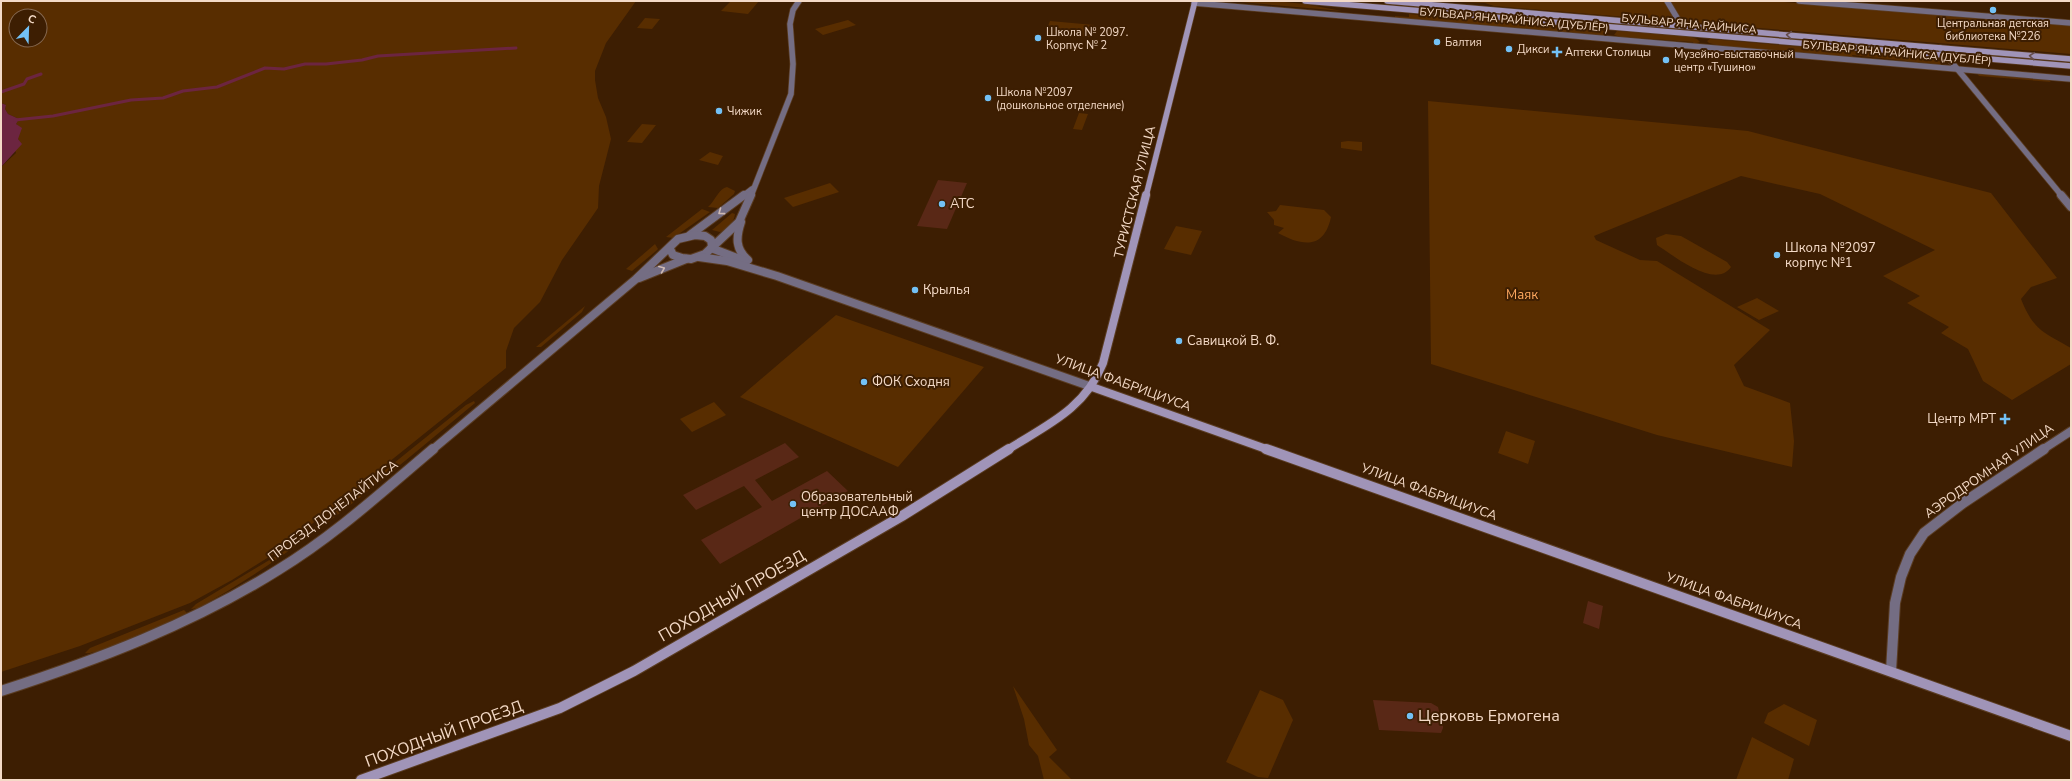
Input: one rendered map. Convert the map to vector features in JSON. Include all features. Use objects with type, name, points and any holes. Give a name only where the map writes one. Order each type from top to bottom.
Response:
[{"type":"main road","name":"БУЛЬВАР ЯНА РАЙНИСА","points":[[1305,1],[2071,66]]},
{"type":"main road","name":"БУЛЬВАР ЯНА РАЙНИСА","points":[[1388,1],[2071,59]]},
{"type":"main road","name":"ТУРИСТСКАЯ УЛИЦА","points":[[1092,388],[1103,364],[1114,326],[1195,2]]},
{"type":"main road","name":"УЛИЦА ФАБРИЦИУСА","points":[[1092,388],[2071,736]]},
{"type":"main road","name":"ПОХОДНЫЙ ПРОЕЗД","points":[[361,780],[517,725],[560,708],[640,668],[902,516],[964,478],[1070,411],[1081,402],[1092,388]]},
{"type":"street","name":"ПРОЕЗД ДОНЕЛАЙТИСА","points":[[636,279],[687,259],[699,257],[732,230],[742,218],[749,203],[752,189],[791,94],[793,64],[790,24],[792,10],[799,1]]},
{"type":"street","points":[[1667,1],[1682,26]]},
{"type":"street","points":[[1799,1],[2071,23]]},
{"type":"street","name":"БУЛЬВАР ЯНА РАЙНИСА (ДУБЛЁР)","points":[[1195,2],[2071,79]]},
{"type":"street","points":[[1888,2],[1893,8]]},
{"type":"street","points":[[1608,27],[1612,38]]},
{"type":"street","points":[[1701,35],[1706,46]]},
{"type":"street","points":[[1940,48],[2071,207]]},
{"type":"street","name":"ПРОЕЗД ДОНЕЛАЙТИСА","points":[[1,690],[126,649],[193,618],[246,590],[281,569],[385,491],[636,279],[670,249],[674,242],[690,235],[752,189]]},
{"type":"street","points":[[742,218],[737,234],[737,246],[745,258],[754,265]]},
{"type":"street","points":[[690,235],[700,235],[708,238],[712,247]]},
{"type":"street","name":"УЛИЦА ФАБРИЦИУСА","points":[[712,247],[776,276]]},
{"type":"street","points":[[670,249],[671,252],[677,257],[687,259]]},
{"type":"street","name":"УЛИЦА ФАБРИЦИУСА","points":[[699,257],[727,261],[776,276],[1092,388]]},
{"type":"street","name":"АЭРОДРОМНАЯ УЛИЦА","points":[[1891,671],[1895,603],[1901,577],[1910,554],[1924,533],[1962,503],[2071,431]]},
{"type":"green space","points":[[1,1],[636,1],[606,43],[595,71],[598,98],[606,117],[611,139],[599,186],[598,208],[562,260],[540,302],[514,328],[506,351],[506,368],[277,552],[232,580],[190,603],[80,646],[1,672],[1,167],[16,153],[15,150],[20,142],[18,139],[16,123],[19,119],[8,114],[5,109],[6,105],[1,103]]},
{"type":"green space","points":[[731,1],[759,1],[748,14],[721,11]]},
{"type":"green space","points":[[1229,1],[1274,1],[1305,4],[1342,11]]},
{"type":"green space","points":[[1435,1],[1771,1],[2071,25],[2071,54],[1494,6],[1485,3]]},
{"type":"green space","points":[[1409,14],[1599,29],[1608,33],[1605,36],[1395,18],[1395,16],[1409,17]]},
{"type":"green space","points":[[645,18],[660,19],[652,29],[637,28]]},
{"type":"green space","points":[[848,20],[856,25],[823,35],[815,29]]},
{"type":"green space","points":[[1050,21],[1094,25],[1090,37],[1045,33]]},
{"type":"green space","points":[[1617,31],[1688,36],[1697,39],[1700,42],[1694,44],[1693,42],[1624,38],[1614,35]]},
{"type":"green space","points":[[1710,39],[1922,57],[1940,61],[1943,65],[1852,55],[1853,57],[1720,46],[1709,43],[1707,41]]},
{"type":"green space","points":[[1976,72],[2047,79],[2051,82],[1979,76]]},
{"type":"green space","name":"Маяк","points":[[1428,101],[1748,131],[1991,193],[2057,278],[2031,287],[2021,299],[2030,318],[2040,330],[2071,348],[2071,364],[2012,400],[1983,381],[1968,349],[1941,333],[1949,327],[1907,303],[1920,296],[1883,276],[1935,250],[1820,194],[1741,176],[1594,236],[1596,240],[1640,260],[1657,261],[1770,330],[1734,365],[1744,386],[1790,403],[1794,441],[1792,467],[1657,435],[1431,364]]},
{"type":"green space","points":[[1079,113],[1088,114],[1082,130],[1073,129]]},
{"type":"green space","points":[[642,124],[656,125],[642,143],[627,142]]},
{"type":"green space","points":[[1341,142],[1362,142],[1362,151],[1341,148]]},
{"type":"green space","points":[[710,152],[723,156],[718,165],[699,160]]},
{"type":"green space","points":[[830,183],[839,192],[793,207],[784,198]]},
{"type":"green space","points":[[727,187],[735,191],[734,194],[718,208],[708,207],[719,192]]},
{"type":"green space","points":[[1280,205],[1324,210],[1331,217],[1328,228],[1317,240],[1311,242],[1295,241],[1278,233],[1284,228],[1274,225],[1274,220],[1267,212],[1276,211]]},
{"type":"green space","points":[[702,209],[710,212],[673,238],[666,237]]},
{"type":"green space","points":[[732,213],[735,214],[732,223],[728,228],[720,232],[712,230]]},
{"type":"green space","points":[[1176,226],[1202,231],[1191,255],[1164,249]]},
{"type":"green space","points":[[1666,234],[1681,236],[1727,262],[1731,267],[1724,273],[1715,275],[1705,273],[1694,268],[1657,245],[1656,238]]},
{"type":"green space","points":[[655,244],[658,249],[656,251],[632,271],[626,269]]},
{"type":"green space","points":[[1757,298],[1779,311],[1759,320],[1737,307]]},
{"type":"green space","points":[[585,306],[582,312],[541,347],[536,347]]},
{"type":"green space","name":"ФОК Сходня","points":[[836,315],[984,367],[898,467],[740,397]]},
{"type":"green space","points":[[474,401],[475,403],[408,458],[307,538],[235,586],[198,608],[191,609],[196,604],[286,550],[466,405]]},
{"type":"green space","points":[[714,402],[726,415],[692,432],[680,419]]},
{"type":"green space","points":[[1506,431],[1535,441],[1528,464],[1498,453]]},
{"type":"green space","points":[[184,610],[187,613],[132,638],[102,650],[85,653],[90,648]]},
{"type":"green space","points":[[1013,686],[1057,750],[1049,757],[1072,780],[1044,780],[1038,756],[1029,745],[1024,719]]},
{"type":"green space","points":[[1260,690],[1283,700],[1293,720],[1268,778],[1258,777],[1226,762]]},
{"type":"green space","points":[[1784,704],[1817,720],[1809,746],[1764,723],[1768,713]]},
{"type":"green space","points":[[1752,737],[1794,759],[1788,780],[1736,780]]},
{"type":"shaded area","points":[[1,103],[6,105],[5,109],[8,114],[19,119],[16,124],[22,128],[18,139],[22,144],[1,167]]},
{"type":"building","name":"АТС","points":[[938,180],[967,183],[947,229],[917,226]]},
{"type":"building","name":"Образовательный центр ДОСААФ","points":[[785,443],[799,457],[755,480],[772,501],[827,471],[848,491],[720,564],[701,540],[762,507],[744,486],[696,510],[683,495]]},
{"type":"building","points":[[1588,601],[1603,606],[1599,629],[1583,623]]},
{"type":"building","name":"Церковь Ермогена","points":[[1373,700],[1431,703],[1438,707],[1439,711],[1445,718],[1441,733],[1379,730]]},
{"type":"waterway","points":[[15,120],[53,116],[131,100],[163,98],[183,91],[217,87],[265,68],[284,69],[305,64],[326,64],[362,60],[378,56],[516,48]]},
{"type":"waterway","points":[[1,92],[24,84],[27,79],[41,74]]},
{"type":"place","name":"Центральная детская библиотека №226","points":[[1993,10]]},
{"type":"place","name":"Школа № 2097. Корпус № 2","points":[[1038,38]]},
{"type":"place","name":"Балтия","points":[[1437,42]]},
{"type":"place","name":"Дикси","points":[[1509,49]]},
{"type":"place","name":"Аптеки Столицы","points":[[1557,52]]},
{"type":"place","name":"Музейно-выставочный центр «Тушино»","points":[[1666,60]]},
{"type":"place","name":"Школа №2097 (дошкольное отделение)","points":[[988,98]]},
{"type":"place","name":"Чижик","points":[[719,111]]},
{"type":"place","name":"АТС","points":[[942,204]]},
{"type":"place","name":"Школа №2097 корпус №1","points":[[1777,255]]},
{"type":"place","name":"Крылья","points":[[915,290]]},
{"type":"place","name":"Савицкой В. Ф.","points":[[1179,341]]},
{"type":"place","name":"ФОК Сходня","points":[[864,382]]},
{"type":"place","name":"Центр МРТ","points":[[2005,419]]},
{"type":"place","name":"Образовательный центр ДОСААФ","points":[[793,504]]},
{"type":"place","name":"Церковь Ермогена","points":[[1410,716]]}]
